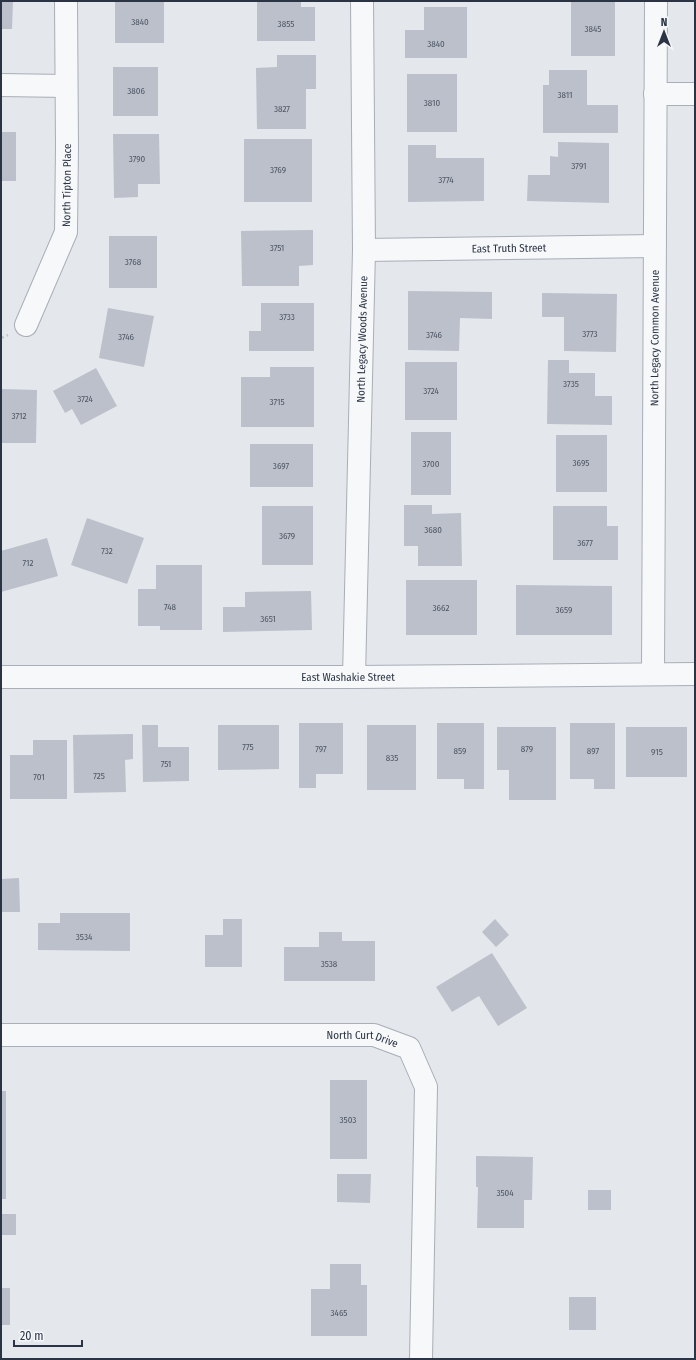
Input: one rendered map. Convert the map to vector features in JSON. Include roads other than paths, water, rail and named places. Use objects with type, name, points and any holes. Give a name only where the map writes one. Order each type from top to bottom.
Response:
[{"type":"street","name":"North Tipton Place","points":[[26,325],[66,232],[68,147],[66,1]]},
{"type":"street","name":"North Legacy Woods Avenue","points":[[354,677],[364,250],[362,1]]},
{"type":"street","name":"North Legacy Common Avenue","points":[[653,674],[656,1]]},
{"type":"street","points":[[1,85],[66,86]]},
{"type":"street","points":[[655,94],[695,94]]},
{"type":"street","name":"East Truth Street","points":[[364,250],[655,246]]},
{"type":"street","name":"East Washakie Street","points":[[1,677],[354,677],[695,674]]},
{"type":"street","name":"North Curt Drive","points":[[1,1035],[374,1035],[409,1048],[426,1087],[421,1359]]}]
